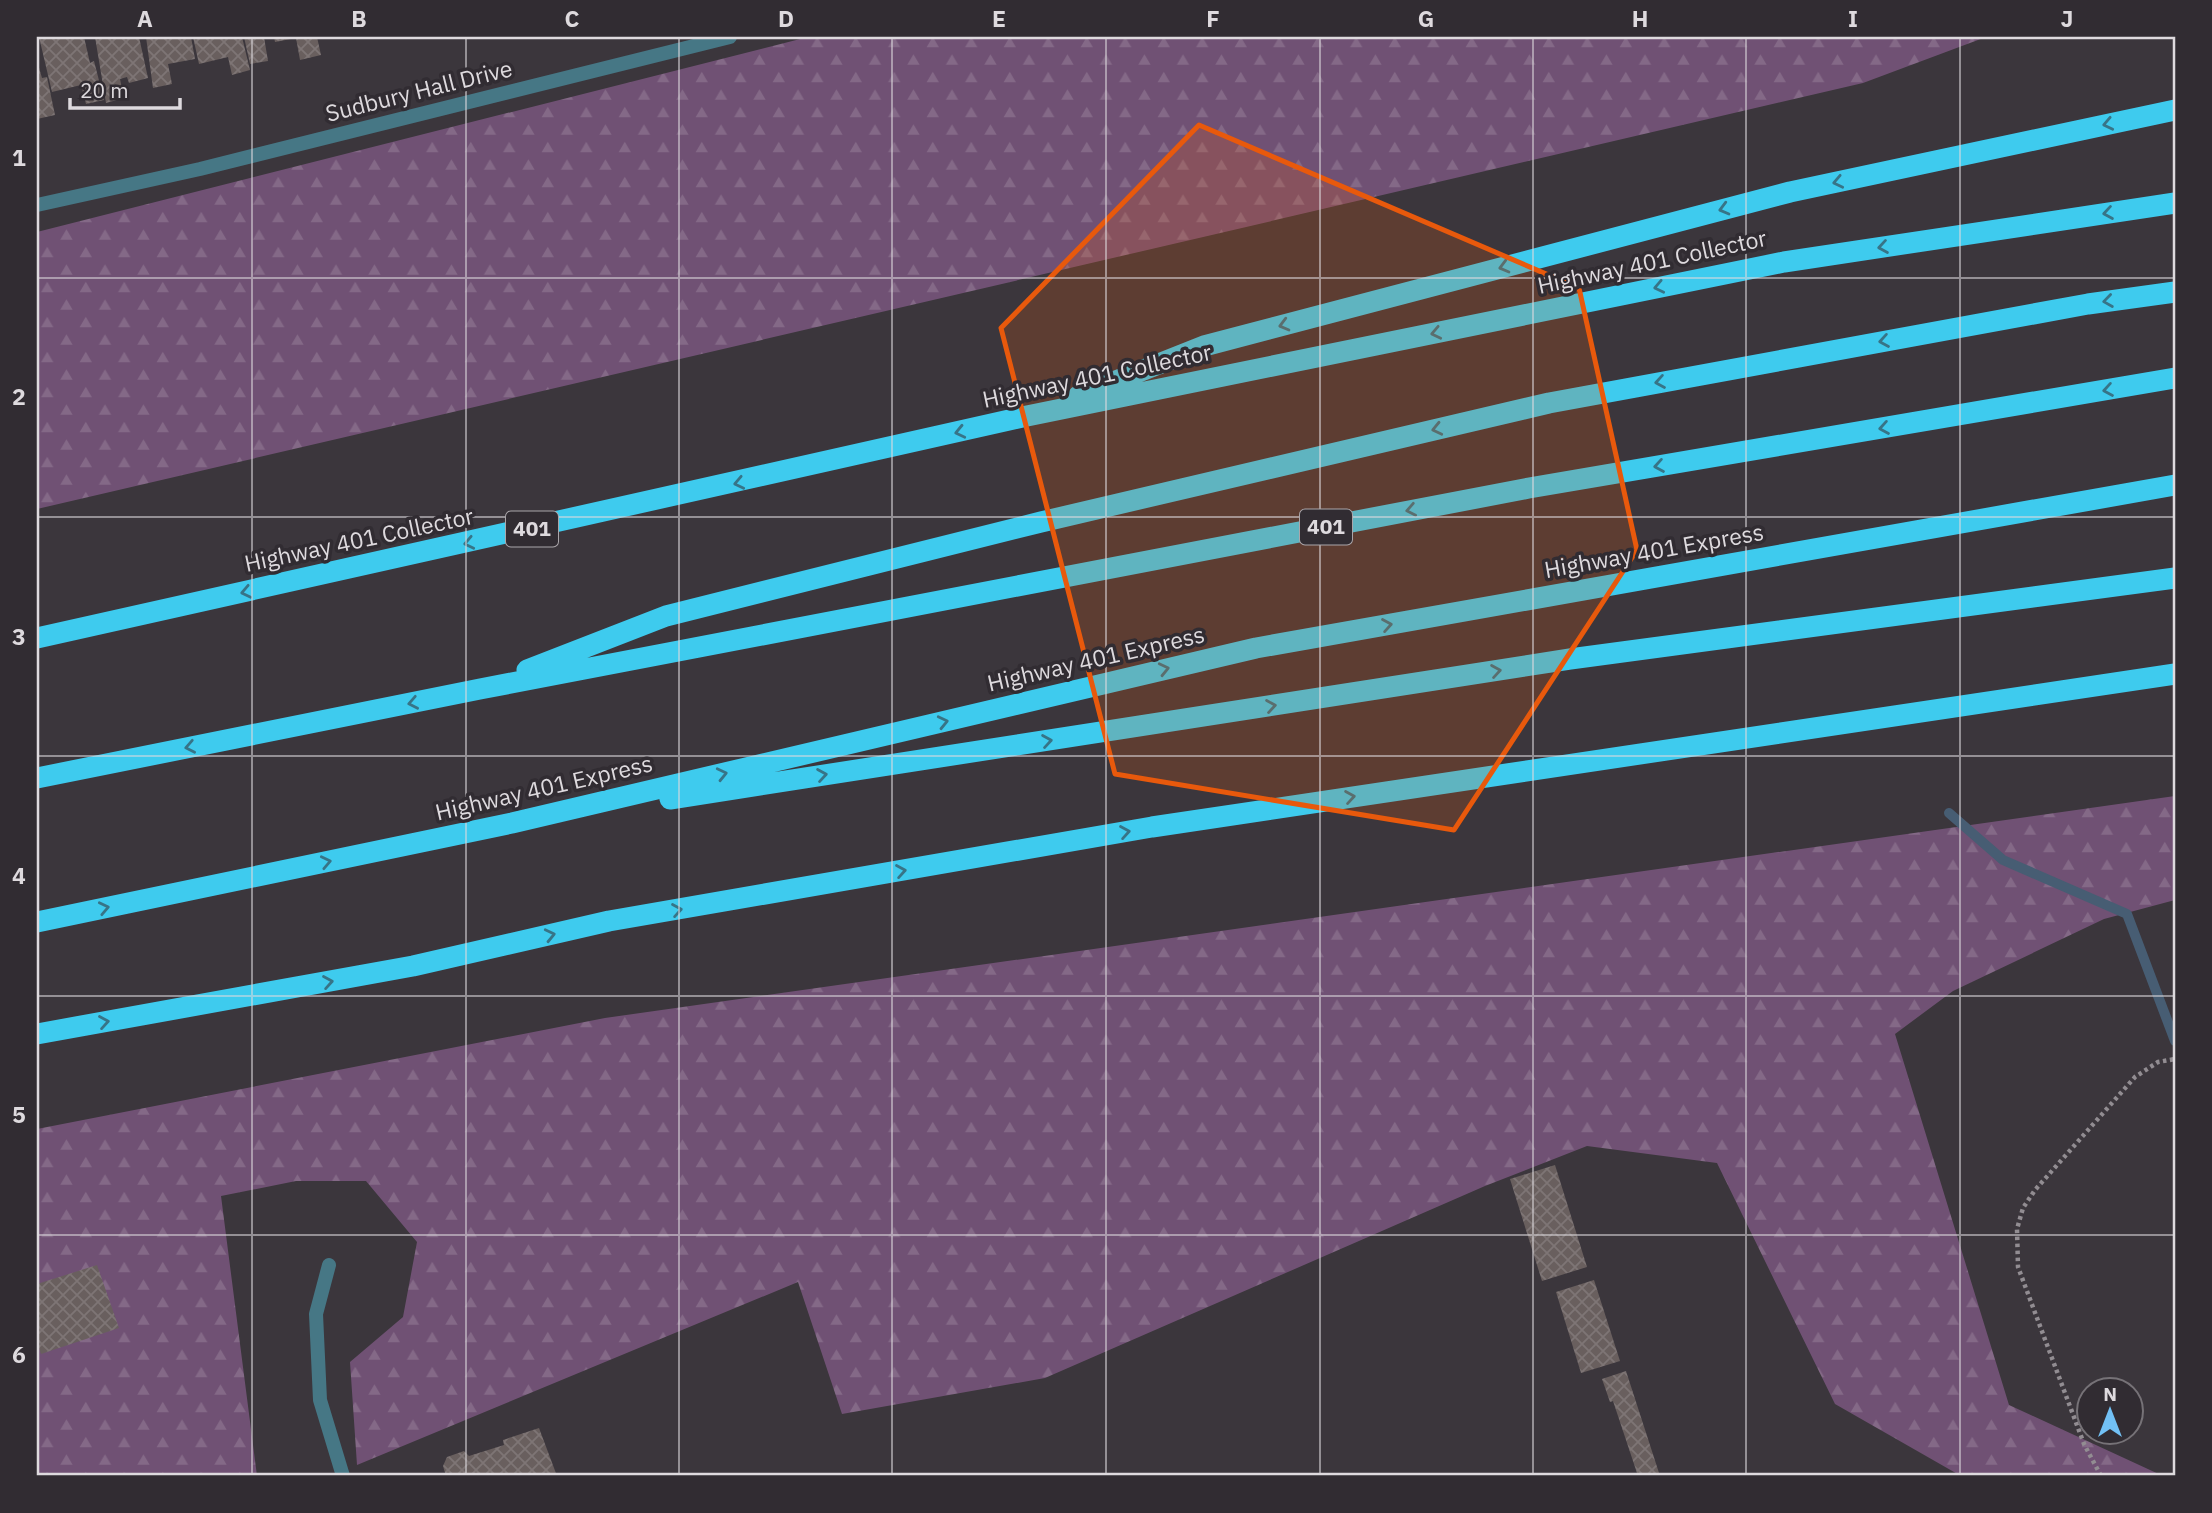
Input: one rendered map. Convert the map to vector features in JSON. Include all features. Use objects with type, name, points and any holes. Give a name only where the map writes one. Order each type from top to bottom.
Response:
[{"type":"highway","points":[[1027,416],[1204,346],[1790,192],[2175,110]]},
{"type":"highway","name":"Highway 401 Collector","points":[[37,638],[1027,416],[1784,262],[2175,203]]},
{"type":"highway","points":[[480,689],[666,616],[1041,522],[1428,431],[1549,403],[2088,304],[2175,292]]},
{"type":"highway","name":"401","points":[[37,778],[480,689],[1529,488],[2175,378]]},
{"type":"highway","name":"Highway 401 Express","points":[[37,922],[512,823],[1256,648],[2175,485]]},
{"type":"highway","points":[[512,823],[1570,659],[2175,578]]},
{"type":"highway","points":[[37,1034],[413,966],[609,921],[1152,827],[2175,674]]},
{"type":"street","name":"Sudbury Hall Drive","points":[[37,205],[200,169],[730,37]]},
{"type":"street","points":[[329,1265],[316,1314],[320,1400],[343,1476]]},
{"type":"path","points":[[2101,1476],[2084,1444],[2018,1267],[2017,1229],[2023,1208],[2035,1190],[2125,1088],[2158,1062],[2175,1059]]},
{"type":"highlighted area","points":[[1199,125],[1579,288],[1637,550],[1454,830],[1115,774],[1001,328]]},
{"type":"green space","points":[[808,37],[1986,37],[1863,83],[37,509],[37,232]]},
{"type":"green space","points":[[2175,796],[2175,900],[2104,919],[1953,991],[1895,1034],[2009,1405],[2076,1436],[2076,1446],[2098,1446],[2163,1476],[1961,1476],[1835,1404],[1717,1163],[1587,1146],[1485,1186],[1045,1378],[842,1414],[798,1282],[357,1465],[350,1362],[403,1317],[417,1242],[366,1181],[296,1181],[221,1196],[257,1476],[37,1476],[37,1129],[605,1018]]},
{"type":"building","points":[[39,37],[84,37],[90,63],[94,61],[104,100],[86,104],[81,85],[52,92]]},
{"type":"building","points":[[95,37],[139,37],[148,78],[129,83],[127,77],[120,79],[124,98],[106,103]]},
{"type":"building","points":[[146,37],[191,37],[195,59],[168,64],[172,84],[153,88]]},
{"type":"building","points":[[193,37],[242,37],[250,70],[232,75],[228,57],[199,64]]},
{"type":"building","points":[[244,37],[264,37],[268,61],[250,64]]},
{"type":"building","points":[[274,37],[317,37],[321,55],[300,60],[296,38],[275,42]]},
{"type":"building","points":[[37,61],[42,78],[47,77],[55,115],[37,119]]},
{"type":"building","points":[[1555,1165],[1587,1267],[1542,1281],[1510,1179]]},
{"type":"building","points":[[97,1265],[119,1328],[41,1354],[37,1342],[37,1284]]},
{"type":"building","points":[[1594,1280],[1620,1361],[1581,1373],[1556,1292]]},
{"type":"building","points":[[1626,1371],[1660,1476],[1638,1476],[1613,1401],[1610,1402],[1602,1379]]},
{"type":"building","points":[[539,1428],[557,1476],[446,1476],[443,1466],[447,1457],[464,1451],[469,1456],[504,1445],[503,1440]]},
{"type":"waterway","points":[[1949,813],[2003,860],[2127,914],[2175,1041]]}]
